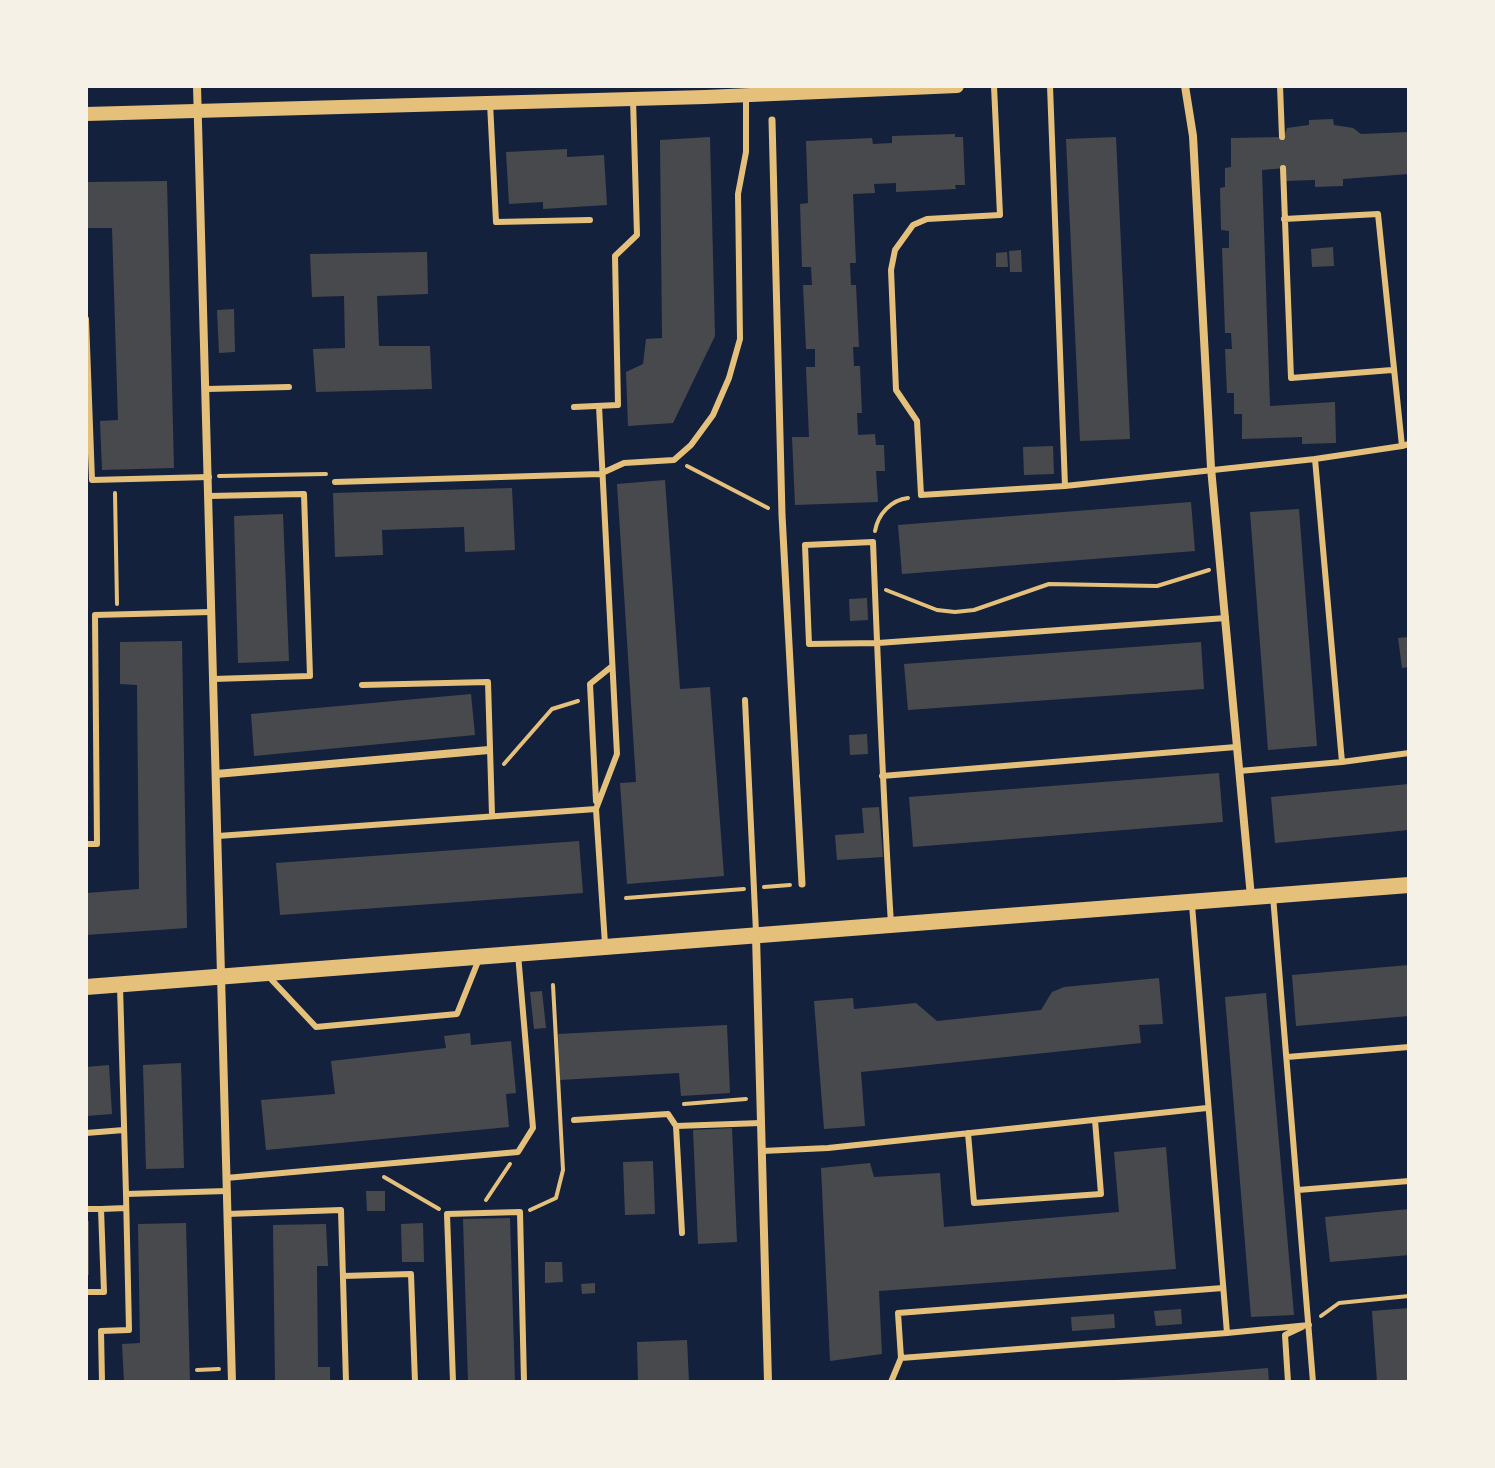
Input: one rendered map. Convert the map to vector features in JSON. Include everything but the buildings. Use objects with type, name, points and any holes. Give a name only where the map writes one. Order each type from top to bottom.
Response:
[{"type":"main road","points":[[86,987],[1409,885]]},
{"type":"street","points":[[197,86],[232,1382]]},
{"type":"street","points":[[86,114],[633,99],[746,90],[957,86]]},
{"type":"street","points":[[1185,86],[1193,136],[1211,468],[1251,897]]},
{"type":"street","points":[[772,120],[782,515],[802,884]]},
{"type":"street","points":[[216,774],[489,750]]},
{"type":"street","points":[[756,936],[768,1382]]},
{"type":"lane","points":[[994,86],[1000,215],[927,219],[913,225],[895,250],[891,270],[896,390],[917,421],[921,495],[1065,486],[1315,459],[1405,445],[1392,370],[1378,214],[1284,219]]},
{"type":"lane","points":[[1050,86],[1065,486]]},
{"type":"lane","points":[[1280,86],[1282,137]]},
{"type":"lane","points":[[335,482],[600,474],[624,463],[674,460],[691,445],[713,415],[729,378],[740,339],[738,194],[746,152],[746,90]]},
{"type":"lane","points":[[574,407],[618,405],[615,256],[637,235],[633,99]]},
{"type":"lane","points":[[490,101],[496,222],[590,220]]},
{"type":"lane","points":[[1283,168],[1291,378],[1392,370]]},
{"type":"lane","points":[[86,319],[92,480],[209,477]]},
{"type":"lane","points":[[207,389],[289,387]]},
{"type":"lane","points":[[596,809],[617,754],[600,474],[599,406]]},
{"type":"lane","points":[[1315,459],[1342,762]]},
{"type":"lane","points":[[209,496],[304,494],[310,676],[213,679]]},
{"type":"lane","points":[[891,926],[882,776],[878,643],[873,542],[805,545],[809,644],[878,643],[1226,618]]},
{"type":"lane","points":[[86,844],[97,844],[95,615],[211,612]]},
{"type":"lane","points":[[605,948],[590,684],[611,667]]},
{"type":"lane","points":[[362,685],[488,682],[492,815]]},
{"type":"lane","points":[[745,700],[756,936]]},
{"type":"lane","points":[[882,776],[1236,747]]},
{"type":"lane","points":[[1239,771],[1409,753]]},
{"type":"lane","points":[[218,836],[596,809]]},
{"type":"lane","points":[[1273,896],[1313,1382]]},
{"type":"lane","points":[[1192,902],[1227,1333]]},
{"type":"lane","points":[[226,1178],[518,1152],[533,1128],[533,1122],[518,954]]},
{"type":"lane","points":[[267,975],[316,1027],[457,1014],[480,957]]},
{"type":"lane","points":[[102,1382],[101,1331],[129,1330],[120,985]]},
{"type":"lane","points":[[1287,1057],[1409,1047]]},
{"type":"lane","points":[[762,1151],[1207,1108]]},
{"type":"lane","points":[[574,1120],[668,1114],[676,1126],[682,1233]]},
{"type":"lane","points":[[968,1133],[974,1203],[1101,1194],[1095,1120]]},
{"type":"lane","points":[[676,1126],[761,1123]]},
{"type":"lane","points":[[86,1133],[124,1130]]},
{"type":"lane","points":[[1298,1190],[1409,1181]]},
{"type":"lane","points":[[126,1194],[227,1191]]},
{"type":"lane","points":[[86,1209],[126,1208]]},
{"type":"lane","points":[[86,1292],[104,1292],[101,1209]]},
{"type":"lane","points":[[227,1214],[341,1210],[346,1382]]},
{"type":"lane","points":[[453,1382],[447,1214],[520,1212],[524,1382]]},
{"type":"lane","points":[[343,1276],[411,1274],[415,1382]]},
{"type":"lane","points":[[891,1382],[901,1358],[898,1313],[1223,1288]]},
{"type":"lane","points":[[901,1358],[1309,1325]]},
{"type":"lane","points":[[1288,1382],[1285,1335],[1309,1325]]},
{"type":"path","points":[[674,460],[782,515]]},
{"type":"path","points":[[209,477],[324,472],[335,482]]},
{"type":"path","points":[[115,479],[117,614]]},
{"type":"path","points":[[873,542],[877,523],[897,499],[921,495]]},
{"type":"path","points":[[875,588],[937,610],[955,612],[974,610],[1049,584],[1157,586],[1187,574],[1221,569]]},
{"type":"path","points":[[490,780],[552,709],[592,697]]},
{"type":"path","points":[[626,898],[720,891]]},
{"type":"path","points":[[520,1212],[535,1209],[556,1198],[561,1187],[553,985]]},
{"type":"path","points":[[684,1104],[760,1099]]},
{"type":"path","points":[[533,1122],[574,1120]]},
{"type":"path","points":[[478,1213],[518,1152]]},
{"type":"path","points":[[365,1166],[447,1214]]},
{"type":"path","points":[[1309,1325],[1339,1303],[1409,1296]]},
{"type":"path","points":[[197,1370],[232,1369]]}]
